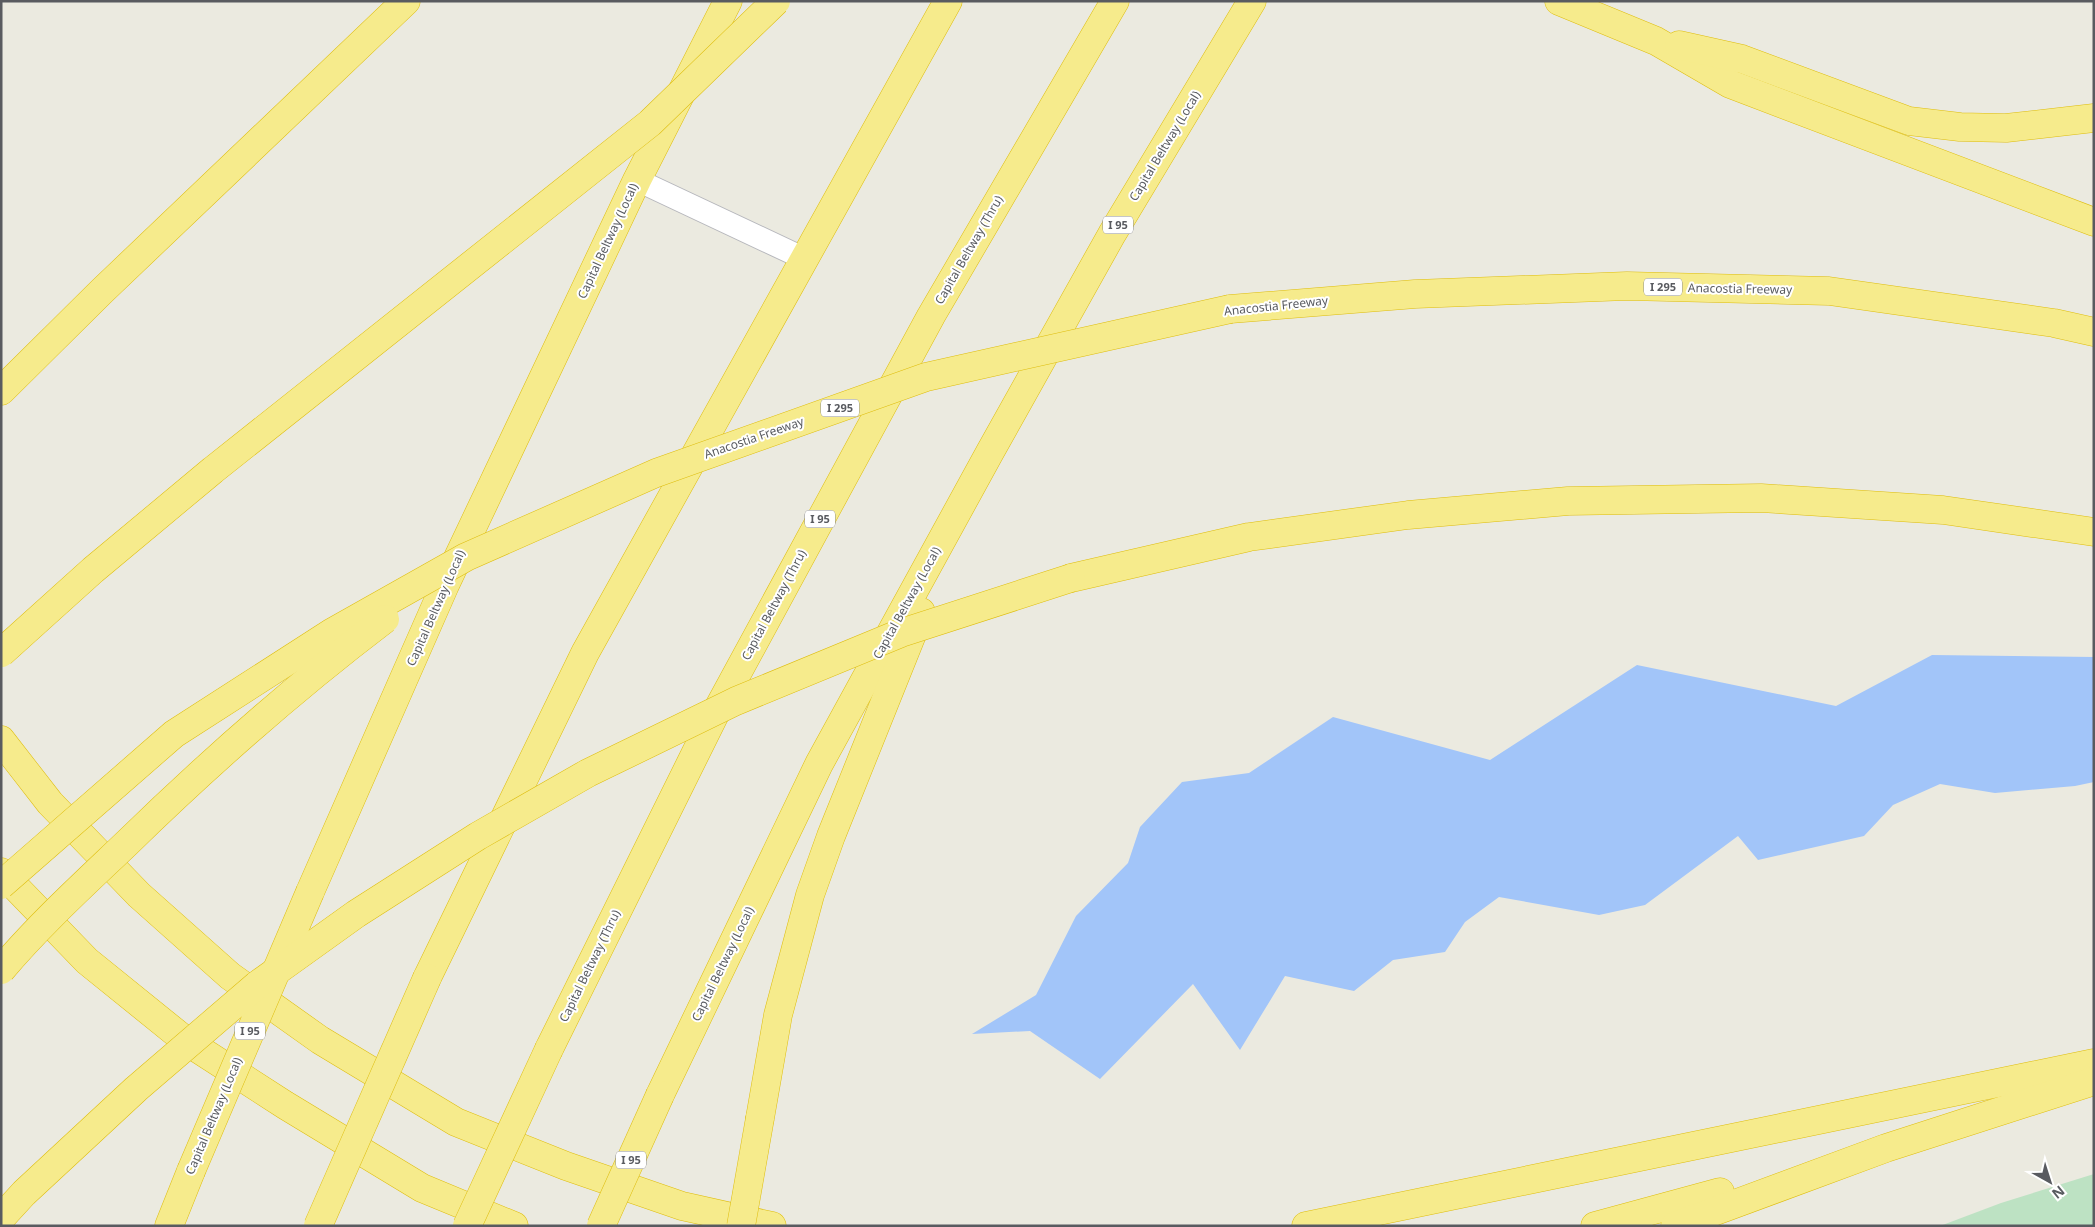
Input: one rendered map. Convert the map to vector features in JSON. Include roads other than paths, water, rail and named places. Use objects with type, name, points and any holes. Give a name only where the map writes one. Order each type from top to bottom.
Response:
[{"type":"highway","points":[[1,391],[109,284],[406,1]]},
{"type":"highway","name":"Capital Beltway (Local)","points":[[169,1226],[310,892],[445,585],[637,180],[728,1]]},
{"type":"highway","points":[[1,653],[93,570],[213,470],[650,123],[776,1]]},
{"type":"highway","points":[[318,1226],[427,978],[585,653],[948,1]]},
{"type":"highway","name":"Capital Beltway (Thru)","points":[[466,1226],[549,1049],[718,708],[931,316],[1114,1]]},
{"type":"highway","name":"Capital Beltway (Local)","points":[[601,1226],[660,1095],[819,764],[1112,234],[1252,1]]},
{"type":"highway","points":[[1559,1],[1656,41],[1730,84],[2094,222]]},
{"type":"highway","points":[[1656,41],[1742,59],[1909,121],[2006,128],[2094,118]]},
{"type":"highway","name":"Anacostia Freeway","points":[[466,557],[656,473],[926,377],[1230,309],[1415,294],[1627,286],[1829,291],[2054,323],[2094,332]]},
{"type":"highway","points":[[741,1226],[778,1016],[810,895],[834,827],[907,644],[990,452]]},
{"type":"highway","points":[[1,1218],[24,1193],[136,1089],[257,985],[356,914],[478,836],[588,773],[736,701],[901,633],[1072,578],[1249,537],[1408,515],[1568,502],[1761,498],[1943,510],[2094,532]]},
{"type":"highway","points":[[1,885],[174,734],[330,633],[466,557]]},
{"type":"highway","points":[[1,970],[32,934],[202,770],[337,655],[466,557]]},
{"type":"highway","points":[[1,740],[50,803],[139,895],[230,976],[320,1040],[456,1122],[566,1166],[682,1206],[772,1226]]},
{"type":"highway","points":[[1,872],[87,961],[186,1041],[285,1105],[422,1188],[514,1226]]},
{"type":"highway","points":[[1306,1226],[2094,1063]]},
{"type":"highway","points":[[1675,1226],[1886,1148],[2094,1081]]},
{"type":"highway","points":[[1595,1226],[1886,1148]]},
{"type":"lane","points":[[637,180],[805,259]]},
{"type":"water","points":[[1932,655],[2094,657],[2094,782],[2075,786],[1995,793],[1940,784],[1893,805],[1864,836],[1758,860],[1738,836],[1645,905],[1599,915],[1499,897],[1465,922],[1445,952],[1393,960],[1354,991],[1285,976],[1240,1050],[1193,984],[1100,1079],[1030,1031],[972,1034],[1036,995],[1076,916],[1128,863],[1140,827],[1182,782],[1249,773],[1333,717],[1490,760],[1637,665],[1836,706]]}]
